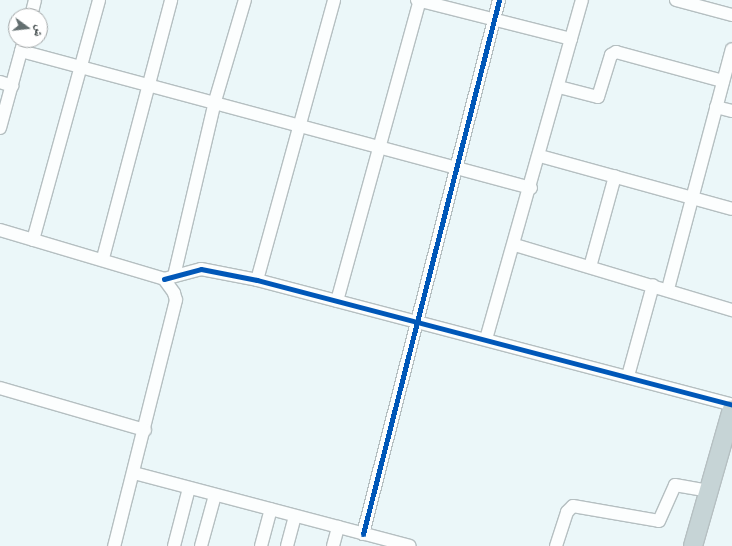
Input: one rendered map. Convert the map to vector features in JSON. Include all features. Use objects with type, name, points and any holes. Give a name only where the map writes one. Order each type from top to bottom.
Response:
[{"type":"highway","points":[[693,546],[708,491],[728,440],[732,409]]},
{"type":"street","points":[[33,240],[99,0]]},
{"type":"street","points":[[103,258],[171,0]]},
{"type":"street","points":[[114,546],[145,430],[176,300],[169,278],[214,101],[245,0]]},
{"type":"street","points":[[257,280],[334,0]]},
{"type":"street","points":[[337,301],[419,0],[494,21],[571,39]]},
{"type":"street","points":[[363,534],[415,320],[499,0]]},
{"type":"street","points":[[486,339],[515,246],[582,0]]},
{"type":"street","points":[[676,0],[732,15]]},
{"type":"street","points":[[0,128],[22,48]]},
{"type":"street","points":[[28,48],[81,68],[214,101],[530,188]]},
{"type":"street","points":[[668,289],[732,49]]},
{"type":"street","points":[[559,87],[598,97],[611,55],[616,52],[723,80]]},
{"type":"street","points":[[0,82],[12,86]]},
{"type":"street","points":[[716,107],[732,111]]},
{"type":"street","points":[[540,156],[732,208]]},
{"type":"street","points":[[590,267],[615,176]]},
{"type":"street","points":[[0,230],[103,258],[169,278],[201,269],[257,280],[415,320],[732,404]]},
{"type":"street","points":[[515,246],[668,289],[732,310]]},
{"type":"street","points":[[628,376],[653,285]]},
{"type":"street","points":[[0,388],[145,430]]},
{"type":"street","points":[[134,473],[363,534],[380,542],[410,546]]},
{"type":"street","points":[[556,546],[567,512],[573,506],[659,521],[675,485],[708,491]]},
{"type":"street","points":[[174,546],[189,488]]},
{"type":"street","points":[[201,546],[215,495]]},
{"type":"street","points":[[261,546],[270,509]]},
{"type":"street","points":[[288,546],[295,516]]},
{"type":"street","points":[[333,546],[338,527]]},
{"type":"cycle path","points":[[363,534],[499,0]]},
{"type":"cycle path","points":[[164,279],[201,269],[257,280],[732,405]]}]
